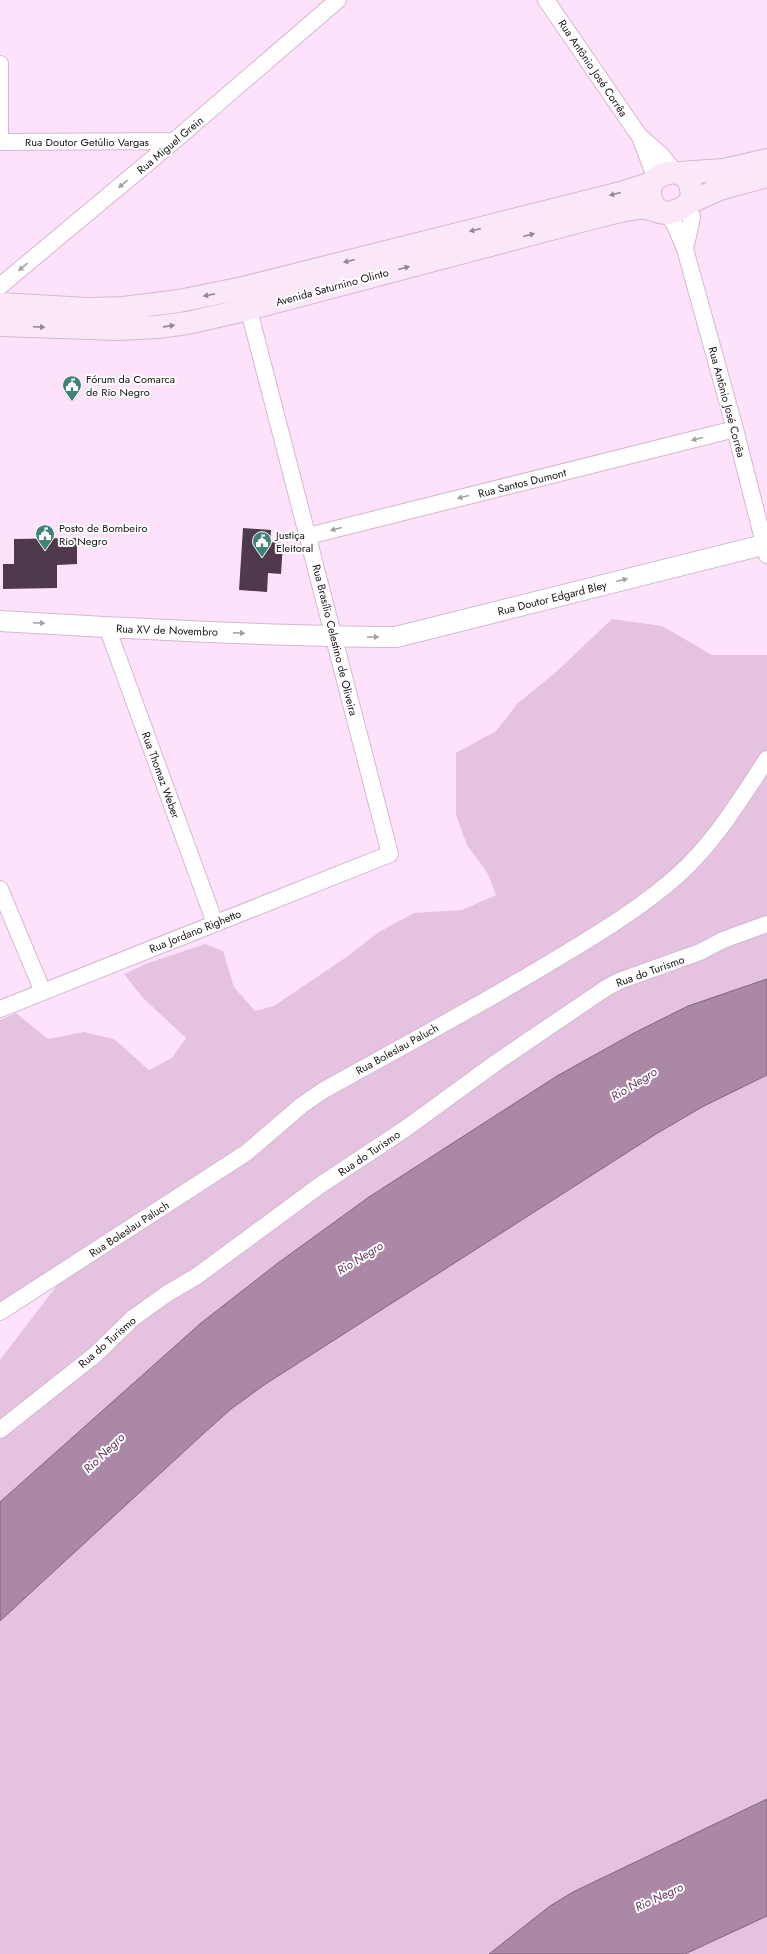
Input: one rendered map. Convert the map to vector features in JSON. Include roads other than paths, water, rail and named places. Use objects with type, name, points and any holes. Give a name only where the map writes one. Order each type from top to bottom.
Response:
[{"type":"main road","name":"Avenida Saturnino Olinto","points":[[688,203],[720,189],[738,175],[767,160]]},
{"type":"main road","name":"Avenida Saturnino Olinto","points":[[0,304],[87,309],[124,308],[172,302],[243,288],[613,195],[666,177],[710,171],[738,175],[767,176]]},
{"type":"main road","points":[[666,177],[687,178],[691,186],[692,195],[688,203],[678,210],[662,212],[650,198],[649,191],[666,177]]},
{"type":"main road","name":"Avenida Saturnino Olinto","points":[[0,325],[76,329],[158,327],[186,323],[249,309],[600,216],[644,208],[662,212]]},
{"type":"street","name":"Rua Miguel Grein","points":[[0,286],[174,142],[338,0]]},
{"type":"street","name":"Rua Antônio José Corrêa","points":[[546,0],[640,137],[662,156],[666,177]]},
{"type":"street","points":[[0,64],[0,142]]},
{"type":"street","name":"Rua Doutor Getúlio Vargas","points":[[0,142],[174,142]]},
{"type":"street","name":"Rua Antônio José Corrêa","points":[[685,249],[692,217],[688,203]]},
{"type":"street","name":"Rua Antônio José Corrêa","points":[[662,212],[674,223],[685,249],[766,548]]},
{"type":"street","name":"Rua Brasílio Celestino de Oliveira","points":[[243,288],[390,854]]},
{"type":"street","name":"Rua Santos Dumont","points":[[308,536],[735,429]]},
{"type":"street","name":"Rua Doutor Edgard Bley","points":[[334,636],[396,637],[766,548]]},
{"type":"street","name":"Rua XV de Novembro","points":[[0,621],[334,636]]},
{"type":"street","name":"Rua Thomaz Weber","points":[[107,627],[215,923]]},
{"type":"street","name":"Rua Boleslau Paluch","points":[[0,1312],[246,1153],[302,1105],[324,1090],[530,975],[606,928],[646,901],[678,876],[714,838],[767,759]]},
{"type":"street","name":"Rua Jordano Righetto","points":[[0,1009],[390,854]]},
{"type":"street","points":[[0,889],[42,992]]},
{"type":"street","name":"Rua do Turismo","points":[[0,1430],[96,1354],[133,1318],[168,1293],[197,1276],[319,1186],[405,1129],[502,1058],[606,988],[619,981],[700,952],[723,940],[767,924]]},
{"type":"water","name":"Rio Negro","points":[[767,979],[767,1075],[702,1107],[656,1134],[264,1385],[231,1409],[203,1434],[0,1621],[0,1502],[201,1323],[278,1263],[369,1197],[557,1076],[634,1033],[688,1006]]},
{"type":"water","name":"Rio Negro","points":[[767,1799],[767,1916],[685,1954],[489,1954],[550,1906],[573,1892]]},
{"type":"place","name":"Fórum da Comarca de Rio Negro","points":[[72,402]]},
{"type":"place","name":"Posto de Bombeiro Rio Negro","points":[[45,551]]},
{"type":"place","name":"Justiça Eleitoral","points":[[262,558]]}]
